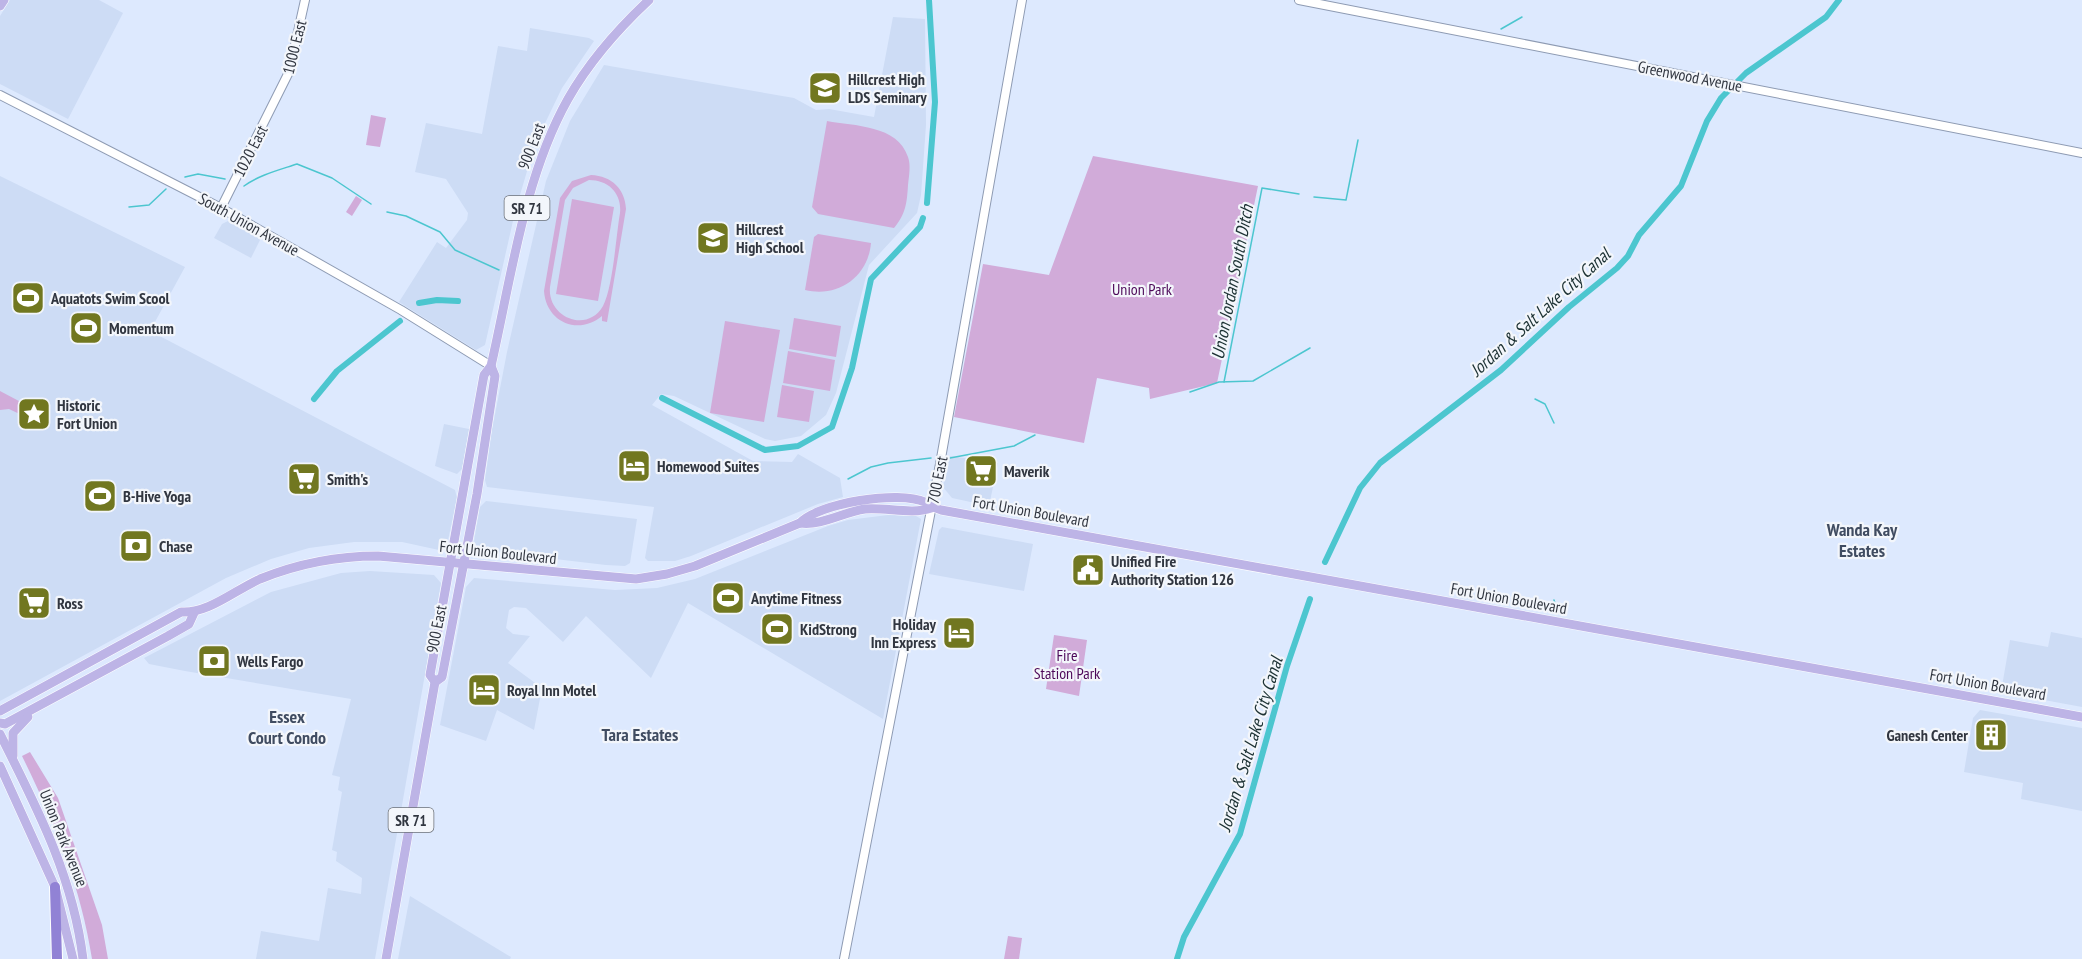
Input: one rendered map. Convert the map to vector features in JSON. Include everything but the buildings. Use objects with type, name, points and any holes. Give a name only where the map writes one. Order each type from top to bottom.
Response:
[{"type":"highway","points":[[55,886],[57,959]]},
{"type":"main road","points":[[0,6],[4,0]]},
{"type":"main road","name":"900 East","points":[[435,682],[430,675],[484,375],[491,366],[532,186],[555,126],[568,100],[600,53],[625,23],[649,0]]},
{"type":"main road","name":"900 East","points":[[386,959],[435,682],[442,676],[464,563],[495,376],[491,366]]},
{"type":"main road","name":"Fort Union Boulevard","points":[[0,711],[181,612],[194,613],[261,579],[314,564],[364,556],[464,563],[608,578],[657,576],[702,564],[800,524],[809,515],[866,500],[912,500],[925,502],[931,508],[2082,717]]},
{"type":"main road","name":"Fort Union Boulevard","points":[[0,723],[5,724],[189,624],[194,613]]},
{"type":"main road","points":[[14,762],[13,733],[18,724],[41,705]]},
{"type":"main road","name":"Union Park Avenue","points":[[0,735],[40,811],[60,862],[79,926],[83,959]]},
{"type":"main road","name":"Union Park Avenue","points":[[0,766],[55,886],[73,959]]},
{"type":"street","name":"1000 East","points":[[280,93],[295,54],[304,0]]},
{"type":"street","name":"700 East","points":[[844,959],[931,508],[1022,0]]},
{"type":"street","name":"Greenwood Avenue","points":[[1299,0],[2082,153]]},
{"type":"street","name":"1020 East","points":[[221,208],[280,93]]},
{"type":"street","name":"South Union Avenue","points":[[0,94],[221,208],[401,310],[491,366]]},
{"type":"shaded area","points":[[10,0],[99,0],[123,13],[68,119],[0,84],[0,16]]},
{"type":"shaded area","name":"Hillcrest High School","points":[[893,17],[925,19],[926,125],[921,195],[917,213],[869,265],[836,393],[826,415],[801,436],[775,441],[765,439],[674,396],[661,394],[652,405],[753,461],[792,462],[798,454],[840,478],[843,497],[818,504],[691,556],[675,561],[648,561],[645,558],[654,507],[487,487],[485,480],[492,430],[507,352],[546,181],[570,121],[604,65],[794,98],[816,110],[829,109],[874,117]]},
{"type":"shaded area","points":[[530,28],[589,38],[594,41],[562,88],[535,144],[515,212],[485,345],[476,350],[399,302],[437,242],[446,248],[467,220],[468,213],[446,179],[415,172],[426,123],[482,134],[498,46],[527,51]]},
{"type":"shaded area","points":[[0,176],[185,267],[150,331],[455,490],[457,498],[447,545],[439,550],[402,542],[354,542],[309,548],[271,559],[226,578],[0,701]]},
{"type":"shaded area","points":[[228,221],[261,238],[251,258],[214,238],[222,224]]},
{"type":"shaded area","points":[[444,424],[469,429],[462,469],[457,474],[435,466]]},
{"type":"shaded area","points":[[950,456],[998,463],[989,506],[952,498],[943,487]]},
{"type":"shaded area","points":[[486,501],[637,519],[630,563],[625,566],[606,565],[479,550],[474,541],[480,507]]},
{"type":"shaded area","points":[[888,515],[916,516],[921,519],[883,719],[688,603],[651,678],[586,616],[563,642],[526,608],[514,607],[509,610],[506,628],[513,634],[530,636],[508,663],[542,688],[534,730],[497,710],[486,741],[440,725],[466,587],[474,578],[615,590],[657,588],[695,579],[828,526],[848,520]]},
{"type":"shaded area","points":[[942,527],[1033,544],[1024,591],[929,574],[939,530]]},
{"type":"shaded area","points":[[370,571],[434,575],[441,583],[375,959],[256,959],[261,931],[319,941],[328,888],[361,894],[362,878],[336,861],[337,852],[332,850],[342,792],[338,790],[340,777],[332,775],[351,699],[149,664],[144,658],[271,592],[341,573]]},
{"type":"shaded area","points":[[2051,632],[2082,638],[2082,707],[2001,692],[2010,640],[2048,647]]},
{"type":"shaded area","points":[[1980,710],[2082,728],[2082,811],[2021,799],[2023,783],[1964,772],[1973,718]]},
{"type":"shaded area","points":[[410,896],[511,957],[510,959],[398,959]]},
{"type":"green space","points":[[371,115],[386,118],[380,147],[366,145]]},
{"type":"green space","points":[[827,121],[874,129],[885,133],[903,146],[908,157],[910,171],[905,208],[894,228],[818,214],[812,207]]},
{"type":"green space","name":"Union Park","points":[[1093,156],[1258,186],[1217,383],[1150,399],[1149,388],[1097,378],[1084,443],[954,417],[983,264],[1049,275]]},
{"type":"green space","points":[[591,175],[605,178],[616,185],[625,202],[626,209],[607,322],[602,321],[602,316],[583,325],[565,323],[557,318],[546,302],[544,291],[560,198],[572,181]],"holes":[[[589,180],[603,182],[613,189],[619,200],[620,213],[612,274],[603,306],[588,319],[578,320],[561,314],[555,307],[550,287],[565,200],[573,188]]]},
{"type":"green space","points":[[356,196],[362,200],[352,216],[346,212]]},
{"type":"green space","points":[[572,199],[614,207],[598,301],[556,294]]},
{"type":"green space","points":[[818,234],[871,243],[869,255],[858,275],[840,288],[817,292],[805,290],[814,237]]},
{"type":"green space","points":[[794,318],[841,326],[836,357],[789,349]]},
{"type":"green space","points":[[725,321],[780,330],[764,422],[710,413]]},
{"type":"green space","points":[[788,351],[835,360],[830,391],[783,383]]},
{"type":"green space","points":[[782,385],[814,391],[809,422],[777,417]]},
{"type":"green space","points":[[0,391],[34,409],[28,418],[9,409],[0,410]]},
{"type":"green space","name":"Fire Station Park","points":[[1054,635],[1087,640],[1079,696],[1046,689]]},
{"type":"green space","points":[[30,752],[58,798],[102,925],[108,959],[92,959],[81,906],[65,855],[22,756]]},
{"type":"green space","points":[[1008,936],[1022,938],[1019,959],[1004,959]]},
{"type":"waterway","points":[[927,203],[935,102],[929,0]]},
{"type":"waterway","name":"Jordan & Salt Lake City Canal","points":[[1325,562],[1360,488],[1380,463],[1501,370],[1569,307],[1617,268],[1628,256],[1639,235],[1681,186],[1707,121],[1721,98],[1746,73],[1826,17],[1839,0]]},
{"type":"waterway","name":"Union Jordan South Ditch","points":[[1501,29],[1522,17]]},
{"type":"waterway","name":"Union Jordan South Ditch","points":[[1314,197],[1346,200],[1358,140]]},
{"type":"waterway","points":[[244,186],[263,176],[297,164],[332,178],[371,204]]},
{"type":"waterway","points":[[185,177],[198,174],[225,179]]},
{"type":"waterway","name":"Union Jordan South Ditch","points":[[1224,382],[1262,188],[1299,194]]},
{"type":"waterway","points":[[129,207],[149,205],[166,189]]},
{"type":"waterway","points":[[387,212],[406,216],[440,232],[455,250],[499,270]]},
{"type":"waterway","points":[[662,398],[765,450],[798,446],[832,427],[852,368],[871,279],[920,227],[923,218]]},
{"type":"waterway","points":[[419,303],[437,300],[458,301]]},
{"type":"waterway","points":[[314,399],[337,371],[400,321]]},
{"type":"waterway","points":[[1190,392],[1219,382],[1253,381],[1310,348]]},
{"type":"waterway","points":[[1535,399],[1545,404],[1554,423]]},
{"type":"waterway","points":[[950,458],[1014,446],[1035,435]]},
{"type":"waterway","points":[[848,479],[871,467],[931,458]]},
{"type":"waterway","name":"Jordan & Salt Lake City Canal","points":[[1177,959],[1184,937],[1240,834],[1287,666],[1310,599]]},
{"type":"waterway","points":[[1554,600],[1556,607]]},
{"type":"place","name":"Hillcrest High LDS Seminary","points":[[825,88]]},
{"type":"place","name":"Hillcrest High School","points":[[713,238]]},
{"type":"place","name":"Aquatots Swim Scool","points":[[28,298]]},
{"type":"place","name":"Momentum","points":[[86,328]]},
{"type":"place","name":"Historic Fort Union","points":[[34,414]]},
{"type":"place","name":"Homewood Suites","points":[[634,466]]},
{"type":"place","name":"Maverik","points":[[981,471]]},
{"type":"place","name":"Smith's","points":[[304,479]]},
{"type":"place","name":"B-Hive Yoga","points":[[100,496]]},
{"type":"place","name":"Chase","points":[[136,546]]},
{"type":"place","name":"Unified Fire Authority Station 126","points":[[1088,570]]},
{"type":"place","name":"Anytime Fitness","points":[[728,598]]},
{"type":"place","name":"Ross","points":[[34,603]]},
{"type":"place","name":"KidStrong","points":[[777,629]]},
{"type":"place","name":"Holiday Inn Express","points":[[959,633]]},
{"type":"place","name":"Wells Fargo","points":[[214,661]]},
{"type":"place","name":"Royal Inn Motel","points":[[484,690]]},
{"type":"place","name":"Ganesh Center","points":[[1991,735]]},
{"type":"district","name":"Wanda Kay Estates","points":[[1862,539]]},
{"type":"district","name":"Essex Court Condo","points":[[287,726]]},
{"type":"district","name":"Tara Estates","points":[[640,734]]}]
